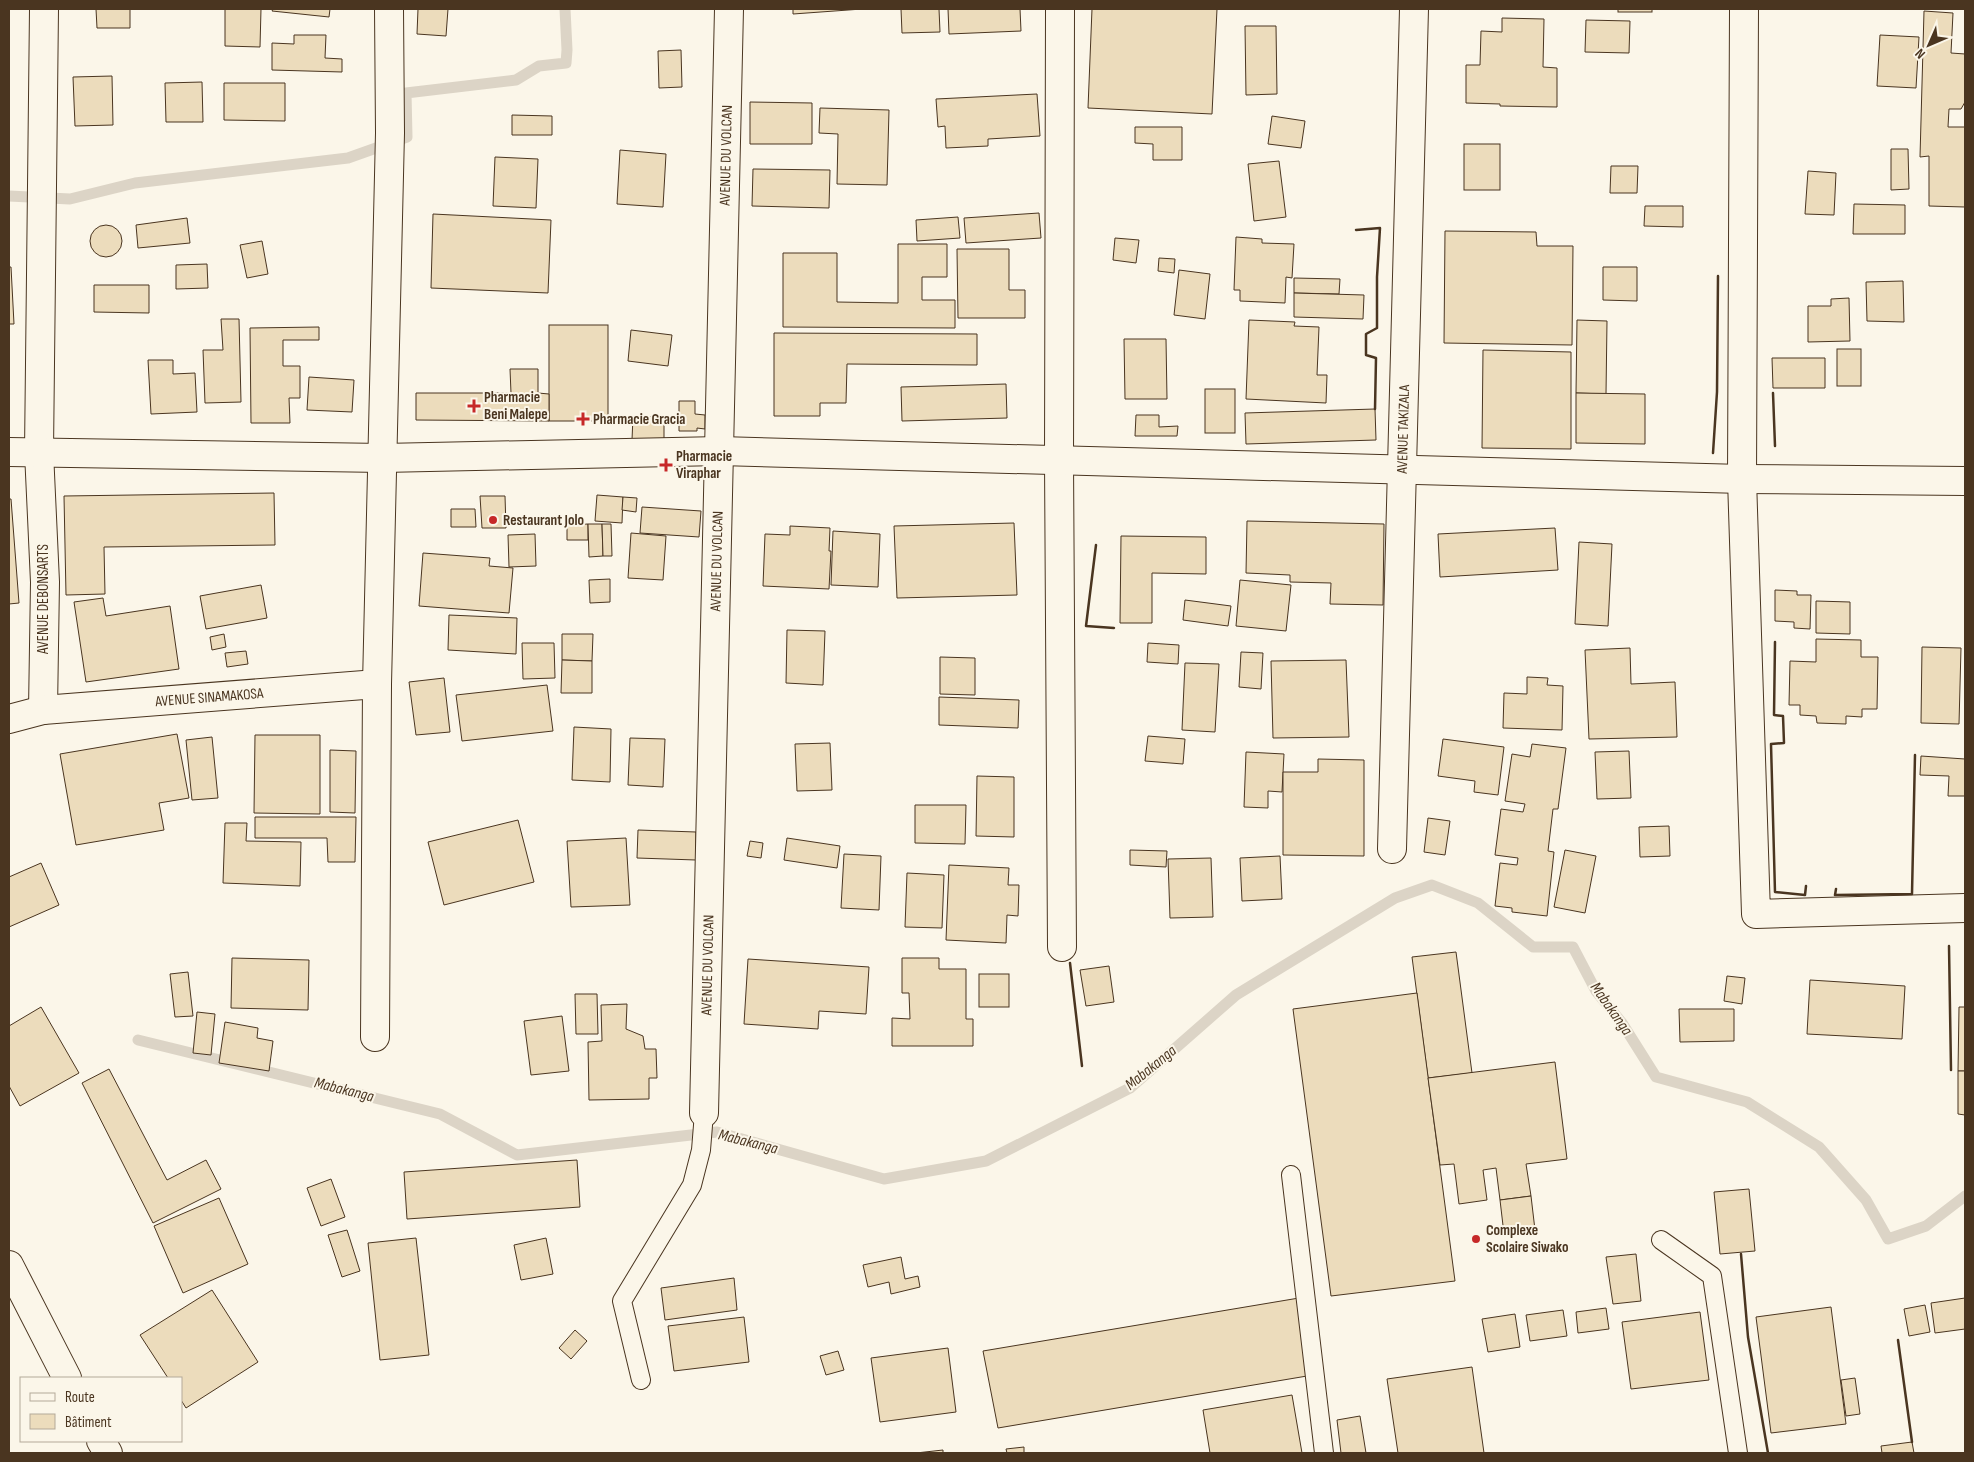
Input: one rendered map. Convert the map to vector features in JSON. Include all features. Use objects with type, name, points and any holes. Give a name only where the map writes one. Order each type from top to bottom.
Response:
[{"type":"main road","name":"AVENUE DEBONSARTS","points":[[43,710],[45,582],[40,452],[44,9]]},
{"type":"main road","points":[[375,1037],[376,684],[390,133],[389,9]]},
{"type":"main road","name":"AVENUE DU VOLCAN","points":[[704,1113],[729,9]]},
{"type":"main road","points":[[1060,9],[1059,460],[1062,947]]},
{"type":"main road","name":"AVENUE TAKIZALA","points":[[1392,849],[1404,469],[1414,9]]},
{"type":"main road","points":[[1744,9],[1742,479],[1756,914],[1965,908]]},
{"type":"main road","points":[[9,452],[383,458],[720,451],[1742,479],[1965,481]]},
{"type":"main road","name":"AVENUE SINAMAKOSA","points":[[43,710],[376,684]]},
{"type":"main road","points":[[9,720],[43,710]]},
{"type":"main road","points":[[9,1266],[66,1377]]},
{"type":"main road","points":[[102,1442],[108,1453]]},
{"type":"lane","points":[[642,1380],[622,1301],[692,1185],[700,1150],[704,1113]]},
{"type":"lane","points":[[1291,1175],[1324,1453]]},
{"type":"lane","points":[[1661,1240],[1712,1276],[1738,1453]]},
{"type":"building","points":[[96,9],[130,9],[130,28],[97,28]]},
{"type":"building","points":[[225,9],[261,9],[260,47],[225,46]]},
{"type":"building","points":[[273,9],[330,9],[329,17],[272,11]]},
{"type":"building","points":[[418,9],[448,9],[446,36],[417,34]]},
{"type":"building","points":[[793,9],[862,9],[793,14]]},
{"type":"building","points":[[901,9],[939,9],[940,32],[902,33]]},
{"type":"building","points":[[948,9],[1020,9],[1021,31],[949,34]]},
{"type":"building","points":[[1092,9],[1217,9],[1212,114],[1088,108]]},
{"type":"building","points":[[1618,9],[1652,9],[1652,12],[1618,12]]},
{"type":"building","points":[[1924,11],[1953,13],[1951,53],[1965,54],[1965,102],[1961,109],[1949,109],[1948,127],[1965,127],[1965,207],[1929,206],[1929,156],[1920,157]]},
{"type":"building","points":[[1502,18],[1544,19],[1543,67],[1557,68],[1557,107],[1500,106],[1500,104],[1466,103],[1466,65],[1480,65],[1481,31],[1502,32]]},
{"type":"building","points":[[1586,20],[1630,21],[1629,53],[1585,52]]},
{"type":"building","points":[[1245,26],[1276,26],[1277,94],[1246,95]]},
{"type":"building","points":[[294,35],[326,35],[325,58],[342,59],[342,72],[272,70],[272,43],[294,44]]},
{"type":"building","points":[[1880,35],[1919,37],[1916,88],[1877,86]]},
{"type":"building","points":[[681,50],[682,87],[659,88],[658,51]]},
{"type":"building","points":[[112,76],[113,125],[75,126],[73,77]]},
{"type":"building","points":[[202,82],[203,122],[166,122],[165,83]]},
{"type":"building","points":[[224,83],[285,83],[285,121],[224,120]]},
{"type":"building","points":[[1037,94],[1040,136],[988,139],[988,146],[946,148],[945,126],[938,127],[936,99]]},
{"type":"building","points":[[750,102],[812,103],[812,144],[750,144]]},
{"type":"building","points":[[820,108],[889,110],[887,185],[837,184],[838,134],[819,133]]},
{"type":"building","points":[[512,115],[552,116],[552,135],[512,135]]},
{"type":"building","points":[[1272,116],[1305,121],[1301,148],[1268,144]]},
{"type":"building","points":[[1135,127],[1182,127],[1182,160],[1153,160],[1153,144],[1135,143]]},
{"type":"building","points":[[1464,144],[1500,144],[1500,190],[1464,190]]},
{"type":"building","points":[[1891,149],[1908,149],[1909,189],[1891,190]]},
{"type":"building","points":[[620,150],[666,154],[663,207],[617,204]]},
{"type":"building","points":[[495,157],[538,159],[536,208],[493,206]]},
{"type":"building","points":[[1279,161],[1286,217],[1254,221],[1248,164]]},
{"type":"building","points":[[1611,166],[1638,166],[1637,193],[1610,193]]},
{"type":"building","points":[[753,169],[830,170],[829,208],[752,206]]},
{"type":"building","points":[[1808,171],[1836,173],[1834,215],[1805,214]]},
{"type":"building","points":[[1854,204],[1905,205],[1905,234],[1853,234]]},
{"type":"building","points":[[1645,206],[1683,206],[1683,227],[1644,226]]},
{"type":"building","points":[[1039,213],[1041,238],[966,243],[964,218]]},
{"type":"building","points":[[433,214],[551,220],[548,293],[431,288]]},
{"type":"building","points":[[958,217],[960,238],[917,241],[916,220]]},
{"type":"building","points":[[187,218],[190,243],[138,248],[136,225]]},
{"type":"building","points":[[106,225],[118,229],[122,241],[118,253],[106,257],[94,253],[90,241],[94,229]]},
{"type":"building","points":[[1445,231],[1536,232],[1537,246],[1573,246],[1572,345],[1444,343]]},
{"type":"building","points":[[1236,237],[1262,239],[1262,243],[1294,244],[1292,278],[1286,277],[1285,303],[1240,301],[1240,290],[1234,290]]},
{"type":"building","points":[[1115,238],[1139,240],[1136,263],[1113,260]]},
{"type":"building","points":[[262,241],[268,274],[247,278],[240,245]]},
{"type":"building","points":[[898,244],[947,244],[947,277],[922,277],[922,300],[955,300],[955,328],[783,327],[783,253],[837,253],[837,302],[898,303]]},
{"type":"building","points":[[957,249],[1009,249],[1009,290],[1025,290],[1025,318],[958,318]]},
{"type":"building","points":[[1159,258],[1175,259],[1174,273],[1158,271]]},
{"type":"building","points":[[207,264],[208,288],[176,289],[176,265]]},
{"type":"building","points":[[9,267],[11,267],[14,324],[9,324]]},
{"type":"building","points":[[1603,267],[1637,267],[1637,301],[1603,300]]},
{"type":"building","points":[[1179,270],[1210,274],[1205,319],[1174,315]]},
{"type":"building","points":[[1294,278],[1340,279],[1339,294],[1294,293]]},
{"type":"building","points":[[1903,281],[1904,322],[1867,321],[1866,282]]},
{"type":"building","points":[[94,285],[149,285],[149,313],[94,312]]},
{"type":"building","points":[[1294,293],[1364,295],[1363,319],[1294,317]]},
{"type":"building","points":[[1849,298],[1850,341],[1808,342],[1808,306],[1831,306],[1831,299]]},
{"type":"building","points":[[221,319],[239,319],[241,402],[205,403],[203,350],[223,350]]},
{"type":"building","points":[[1249,320],[1295,322],[1294,326],[1319,327],[1317,375],[1327,375],[1326,403],[1246,399]]},
{"type":"building","points":[[1577,320],[1607,321],[1606,394],[1576,393]]},
{"type":"building","points":[[549,325],[608,325],[608,421],[549,421]]},
{"type":"building","points":[[319,327],[319,340],[283,340],[283,366],[300,366],[300,398],[289,398],[290,423],[251,423],[250,328]]},
{"type":"building","points":[[631,330],[672,335],[668,366],[628,361]]},
{"type":"building","points":[[774,333],[977,334],[977,365],[847,364],[846,403],[820,403],[820,416],[774,416]]},
{"type":"building","points":[[1124,339],[1166,339],[1167,399],[1125,399]]},
{"type":"building","points":[[1837,349],[1861,349],[1861,386],[1837,386]]},
{"type":"building","points":[[1483,350],[1571,352],[1571,449],[1482,448]]},
{"type":"building","points":[[1772,358],[1825,358],[1825,388],[1773,388]]},
{"type":"building","points":[[148,360],[173,360],[173,374],[195,373],[197,412],[151,414]]},
{"type":"building","points":[[510,369],[538,369],[538,393],[549,394],[549,421],[416,420],[416,393],[511,393]]},
{"type":"building","points":[[309,377],[354,380],[352,412],[307,410]]},
{"type":"building","points":[[1006,384],[1007,418],[902,421],[901,387]]},
{"type":"building","points":[[1205,389],[1235,389],[1235,433],[1205,433]]},
{"type":"building","points":[[1576,393],[1645,394],[1645,444],[1576,443]]},
{"type":"building","points":[[679,401],[695,401],[695,414],[705,415],[705,429],[697,428],[697,431],[679,431]]},
{"type":"building","points":[[1375,409],[1376,440],[1246,444],[1245,413]]},
{"type":"building","points":[[1136,415],[1159,415],[1159,427],[1178,426],[1177,436],[1135,436]]},
{"type":"building","points":[[633,416],[664,417],[664,441],[632,440]]},
{"type":"building","points":[[274,493],[275,545],[104,547],[105,594],[66,595],[64,496]]},
{"type":"building","points":[[597,495],[623,497],[622,523],[595,521]]},
{"type":"building","points":[[480,496],[505,496],[506,528],[482,528]]},
{"type":"building","points":[[623,497],[637,498],[636,512],[622,510]]},
{"type":"building","points":[[9,499],[11,499],[19,603],[9,604]]},
{"type":"building","points":[[642,507],[701,511],[699,537],[640,533]]},
{"type":"building","points":[[451,509],[475,509],[476,527],[451,527]]},
{"type":"building","points":[[1247,521],[1384,524],[1383,605],[1330,604],[1331,583],[1290,582],[1290,575],[1246,573]]},
{"type":"building","points":[[1014,523],[1017,595],[897,598],[894,526]]},
{"type":"building","points":[[588,524],[588,540],[567,540],[567,525]]},
{"type":"building","points":[[588,524],[602,524],[603,556],[589,557]]},
{"type":"building","points":[[602,524],[611,524],[612,556],[603,556]]},
{"type":"building","points":[[790,526],[830,528],[829,589],[763,586],[765,534],[790,535]]},
{"type":"building","points":[[1555,528],[1558,570],[1440,577],[1438,534]]},
{"type":"building","points":[[833,531],[880,534],[878,587],[831,585]]},
{"type":"building","points":[[631,533],[666,536],[663,580],[628,578]]},
{"type":"building","points":[[535,534],[536,566],[509,567],[508,535]]},
{"type":"building","points":[[1121,536],[1206,537],[1206,574],[1152,573],[1152,623],[1120,623]]},
{"type":"building","points":[[1579,542],[1612,544],[1608,626],[1575,624]]},
{"type":"building","points":[[423,553],[490,558],[489,566],[513,568],[509,613],[419,606]]},
{"type":"building","points":[[610,579],[610,602],[590,603],[589,580]]},
{"type":"building","points":[[1240,580],[1291,585],[1286,631],[1236,626]]},
{"type":"building","points":[[261,585],[267,618],[206,629],[200,596]]},
{"type":"building","points":[[1775,590],[1797,591],[1797,595],[1811,595],[1810,629],[1794,628],[1794,622],[1775,621]]},
{"type":"building","points":[[103,598],[106,616],[170,606],[179,669],[86,682],[74,602]]},
{"type":"building","points":[[1185,600],[1231,606],[1228,626],[1183,620]]},
{"type":"building","points":[[1816,601],[1850,602],[1850,634],[1816,633]]},
{"type":"building","points":[[449,615],[517,618],[516,654],[448,650]]},
{"type":"building","points":[[787,630],[825,631],[823,685],[786,683]]},
{"type":"building","points":[[224,634],[226,647],[212,650],[210,637]]},
{"type":"building","points":[[562,634],[593,634],[592,661],[562,660]]},
{"type":"building","points":[[1816,639],[1861,640],[1861,657],[1878,657],[1877,709],[1862,709],[1862,717],[1846,716],[1846,724],[1817,723],[1816,716],[1800,715],[1800,705],[1789,705],[1790,661],[1816,662]]},
{"type":"building","points":[[522,643],[554,643],[555,678],[523,679]]},
{"type":"building","points":[[1148,643],[1179,645],[1178,664],[1147,662]]},
{"type":"building","points":[[1922,647],[1961,648],[1959,724],[1921,723]]},
{"type":"building","points":[[1630,648],[1631,684],[1675,682],[1677,737],[1589,739],[1585,650]]},
{"type":"building","points":[[246,651],[248,664],[227,667],[225,653]]},
{"type":"building","points":[[1241,652],[1263,653],[1261,689],[1239,687]]},
{"type":"building","points":[[940,657],[975,658],[975,695],[940,694]]},
{"type":"building","points":[[562,660],[592,661],[592,693],[561,693]]},
{"type":"building","points":[[1346,660],[1349,737],[1273,738],[1271,661]]},
{"type":"building","points":[[1185,663],[1219,664],[1215,732],[1182,730]]},
{"type":"building","points":[[1527,677],[1548,678],[1547,685],[1563,686],[1562,730],[1503,728],[1504,693],[1527,694]]},
{"type":"building","points":[[444,678],[450,732],[416,735],[409,682]]},
{"type":"building","points":[[547,685],[553,731],[462,741],[456,695]]},
{"type":"building","points":[[939,697],[1019,700],[1018,728],[939,725]]},
{"type":"building","points":[[574,727],[611,729],[610,782],[572,780]]},
{"type":"building","points":[[177,734],[189,798],[159,803],[164,830],[76,845],[60,754]]},
{"type":"building","points":[[255,735],[320,735],[320,814],[254,813]]},
{"type":"building","points":[[1148,736],[1185,739],[1183,764],[1145,761]]},
{"type":"building","points":[[212,737],[218,798],[192,800],[186,740]]},
{"type":"building","points":[[630,738],[665,739],[663,787],[628,785]]},
{"type":"building","points":[[1443,739],[1504,747],[1498,795],[1474,792],[1475,781],[1438,776]]},
{"type":"building","points":[[830,743],[832,790],[797,791],[795,744]]},
{"type":"building","points":[[1532,744],[1566,748],[1558,809],[1553,809],[1548,851],[1554,852],[1547,916],[1512,912],[1512,908],[1495,906],[1500,863],[1517,865],[1518,858],[1495,855],[1501,809],[1523,812],[1525,804],[1505,801],[1512,754],[1530,757]]},
{"type":"building","points":[[330,750],[356,751],[355,813],[330,812]]},
{"type":"building","points":[[1629,751],[1631,798],[1597,799],[1595,752]]},
{"type":"building","points":[[1246,752],[1284,754],[1282,792],[1268,791],[1268,808],[1244,807]]},
{"type":"building","points":[[1921,756],[1965,759],[1965,796],[1948,796],[1949,776],[1920,775]]},
{"type":"building","points":[[1318,759],[1364,760],[1364,856],[1283,855],[1283,772],[1318,772]]},
{"type":"building","points":[[977,776],[1014,777],[1014,837],[976,836]]},
{"type":"building","points":[[915,805],[966,805],[965,844],[915,843]]},
{"type":"building","points":[[255,817],[356,817],[355,862],[328,862],[327,838],[255,838]]},
{"type":"building","points":[[1428,818],[1450,821],[1445,855],[1424,852]]},
{"type":"building","points":[[518,820],[534,882],[444,905],[428,842]]},
{"type":"building","points":[[225,823],[247,823],[246,841],[301,842],[300,886],[223,883]]},
{"type":"building","points":[[1669,826],[1670,856],[1640,857],[1639,827]]},
{"type":"building","points":[[638,830],[696,832],[696,860],[637,858]]},
{"type":"building","points":[[626,838],[630,905],[571,907],[567,841]]},
{"type":"building","points":[[787,838],[840,846],[837,868],[784,860]]},
{"type":"building","points":[[750,841],[763,843],[761,858],[747,856]]},
{"type":"building","points":[[1130,850],[1167,851],[1166,867],[1130,865]]},
{"type":"building","points":[[1565,850],[1596,856],[1585,913],[1554,907]]},
{"type":"building","points":[[844,854],[881,856],[879,910],[841,908]]},
{"type":"building","points":[[1280,856],[1282,899],[1242,901],[1240,858]]},
{"type":"building","points":[[1211,858],[1213,917],[1170,918],[1168,859]]},
{"type":"building","points":[[41,863],[59,905],[9,927],[9,877]]},
{"type":"building","points":[[949,865],[1009,868],[1008,885],[1019,885],[1018,916],[1007,915],[1006,943],[946,940]]},
{"type":"building","points":[[907,873],[944,875],[942,928],[905,927]]},
{"type":"building","points":[[1456,952],[1472,1073],[1428,1078],[1412,957]]},
{"type":"building","points":[[232,958],[309,960],[308,1010],[231,1008]]},
{"type":"building","points":[[902,958],[939,958],[939,969],[966,969],[966,1019],[973,1019],[973,1046],[892,1046],[892,1018],[910,1019],[909,993],[902,993]]},
{"type":"building","points":[[748,959],[869,967],[866,1014],[819,1011],[818,1029],[744,1024]]},
{"type":"building","points":[[1109,966],[1114,1002],[1086,1006],[1080,970]]},
{"type":"building","points":[[188,972],[193,1016],[175,1017],[170,974]]},
{"type":"building","points":[[979,974],[1009,974],[1009,1007],[979,1007]]},
{"type":"building","points":[[1727,976],[1745,978],[1742,1004],[1724,1001]]},
{"type":"building","points":[[1810,980],[1905,986],[1902,1039],[1807,1034]]},
{"type":"building","points":[[1417,993],[1455,1281],[1331,1296],[1293,1009]]},
{"type":"building","points":[[575,994],[597,994],[598,1034],[576,1034]]},
{"type":"building","points":[[627,1004],[626,1029],[643,1036],[645,1049],[656,1049],[657,1078],[649,1078],[649,1099],[589,1100],[588,1042],[602,1041],[601,1005]]},
{"type":"building","points":[[41,1007],[79,1073],[20,1106],[9,1086],[9,1026]]},
{"type":"building","points":[[1959,1007],[1965,1007],[1965,1071],[1958,1071]]},
{"type":"building","points":[[1679,1009],[1734,1009],[1734,1041],[1680,1042]]},
{"type":"building","points":[[197,1012],[215,1014],[211,1055],[193,1053]]},
{"type":"building","points":[[562,1016],[569,1071],[531,1075],[524,1021]]},
{"type":"building","points":[[225,1022],[258,1028],[257,1038],[273,1041],[269,1071],[219,1063]]},
{"type":"building","points":[[1555,1062],[1567,1159],[1526,1164],[1531,1196],[1500,1200],[1496,1168],[1483,1170],[1487,1200],[1459,1204],[1454,1164],[1440,1165],[1428,1078]]},
{"type":"building","points":[[109,1069],[167,1180],[206,1160],[221,1189],[153,1223],[82,1083]]},
{"type":"building","points":[[1958,1071],[1965,1071],[1965,1115],[1958,1114]]},
{"type":"building","points":[[577,1160],[580,1207],[407,1219],[404,1172]]},
{"type":"building","points":[[331,1179],[345,1217],[321,1226],[307,1188]]},
{"type":"building","points":[[1749,1189],[1755,1251],[1720,1254],[1714,1192]]},
{"type":"building","points":[[1531,1196],[1535,1230],[1504,1234],[1500,1200]]},
{"type":"building","points":[[219,1198],[248,1264],[183,1293],[154,1226]]},
{"type":"building","points":[[347,1230],[360,1271],[342,1277],[328,1235]]},
{"type":"building","points":[[416,1238],[429,1355],[380,1360],[368,1243]]},
{"type":"building","points":[[546,1238],[553,1274],[521,1280],[514,1245]]},
{"type":"building","points":[[1636,1254],[1641,1301],[1613,1304],[1606,1257]]},
{"type":"building","points":[[901,1257],[905,1279],[918,1276],[920,1287],[891,1294],[889,1282],[868,1287],[863,1265]]},
{"type":"building","points":[[734,1278],[737,1310],[665,1320],[661,1288]]},
{"type":"building","points":[[212,1290],[258,1362],[186,1408],[182,1402],[182,1377],[167,1377],[140,1335]]},
{"type":"building","points":[[1299,1298],[1313,1375],[998,1428],[983,1351]]},
{"type":"building","points":[[1965,1298],[1965,1329],[1935,1333],[1931,1303]]},
{"type":"building","points":[[1925,1305],[1930,1332],[1909,1336],[1904,1309]]},
{"type":"building","points":[[1831,1307],[1846,1424],[1771,1433],[1756,1317]]},
{"type":"building","points":[[1606,1308],[1609,1329],[1578,1333],[1576,1312]]},
{"type":"building","points":[[1563,1310],[1567,1336],[1530,1341],[1526,1315]]},
{"type":"building","points":[[1700,1312],[1709,1380],[1631,1389],[1622,1322]]},
{"type":"building","points":[[1515,1314],[1520,1347],[1488,1352],[1482,1319]]},
{"type":"building","points":[[744,1317],[749,1362],[674,1371],[668,1326]]},
{"type":"building","points":[[575,1330],[587,1341],[571,1359],[559,1348]]},
{"type":"building","points":[[948,1348],[956,1412],[880,1422],[871,1358]]},
{"type":"building","points":[[838,1351],[844,1370],[826,1375],[820,1356]]},
{"type":"building","points":[[1472,1367],[1484,1453],[1398,1453],[1387,1379]]},
{"type":"building","points":[[1855,1378],[1860,1414],[1846,1416],[1841,1380]]},
{"type":"building","points":[[1292,1395],[1302,1453],[1210,1453],[1203,1410]]},
{"type":"building","points":[[1360,1416],[1366,1453],[1341,1453],[1337,1420]]},
{"type":"building","points":[[1912,1442],[1914,1453],[1882,1453],[1881,1446]]},
{"type":"building","points":[[1024,1447],[1024,1453],[1007,1453],[1006,1449]]},
{"type":"building","points":[[943,1450],[943,1453],[916,1453]]},
{"type":"waterway","points":[[9,196],[70,199],[135,183],[348,158],[407,137],[406,93],[516,80],[539,66],[566,63],[565,9]]},
{"type":"waterway","name":"Mabakanga","points":[[138,1040],[440,1114],[517,1155],[717,1132],[884,1179],[986,1161],[1130,1088],[1236,995],[1395,898],[1432,885],[1478,903],[1533,947],[1573,947],[1596,991],[1622,1023],[1656,1077],[1747,1102],[1819,1147],[1866,1200],[1888,1239],[1926,1226],[1965,1196]]},
{"type":"wall","points":[[1356,230],[1380,228],[1377,277],[1377,328],[1366,334],[1366,355],[1376,358],[1375,409]]},
{"type":"wall","points":[[1713,453],[1717,392],[1718,276]]},
{"type":"wall","points":[[1773,393],[1775,446]]},
{"type":"wall","points":[[1096,545],[1086,626],[1114,628]]},
{"type":"wall","points":[[1775,642],[1774,715],[1783,716],[1784,743],[1771,744],[1775,892],[1805,895],[1806,886]]},
{"type":"wall","points":[[1836,889],[1835,895],[1912,894],[1915,755]]},
{"type":"wall","points":[[1949,946],[1951,1070]]},
{"type":"wall","points":[[1070,963],[1082,1066]]},
{"type":"wall","points":[[1741,1254],[1748,1337],[1768,1453]]},
{"type":"wall","points":[[1898,1340],[1912,1442]]},
{"type":"place","name":"Pharmacie Beni Malepe","points":[[474,406]]},
{"type":"place","name":"Pharmacie Gracia","points":[[583,419]]},
{"type":"place","name":"Pharmacie Viraphar","points":[[666,465]]},
{"type":"place","name":"Restaurant Jolo","points":[[493,520]]},
{"type":"place","name":"Complexe Scolaire Siwako","points":[[1476,1239]]}]
